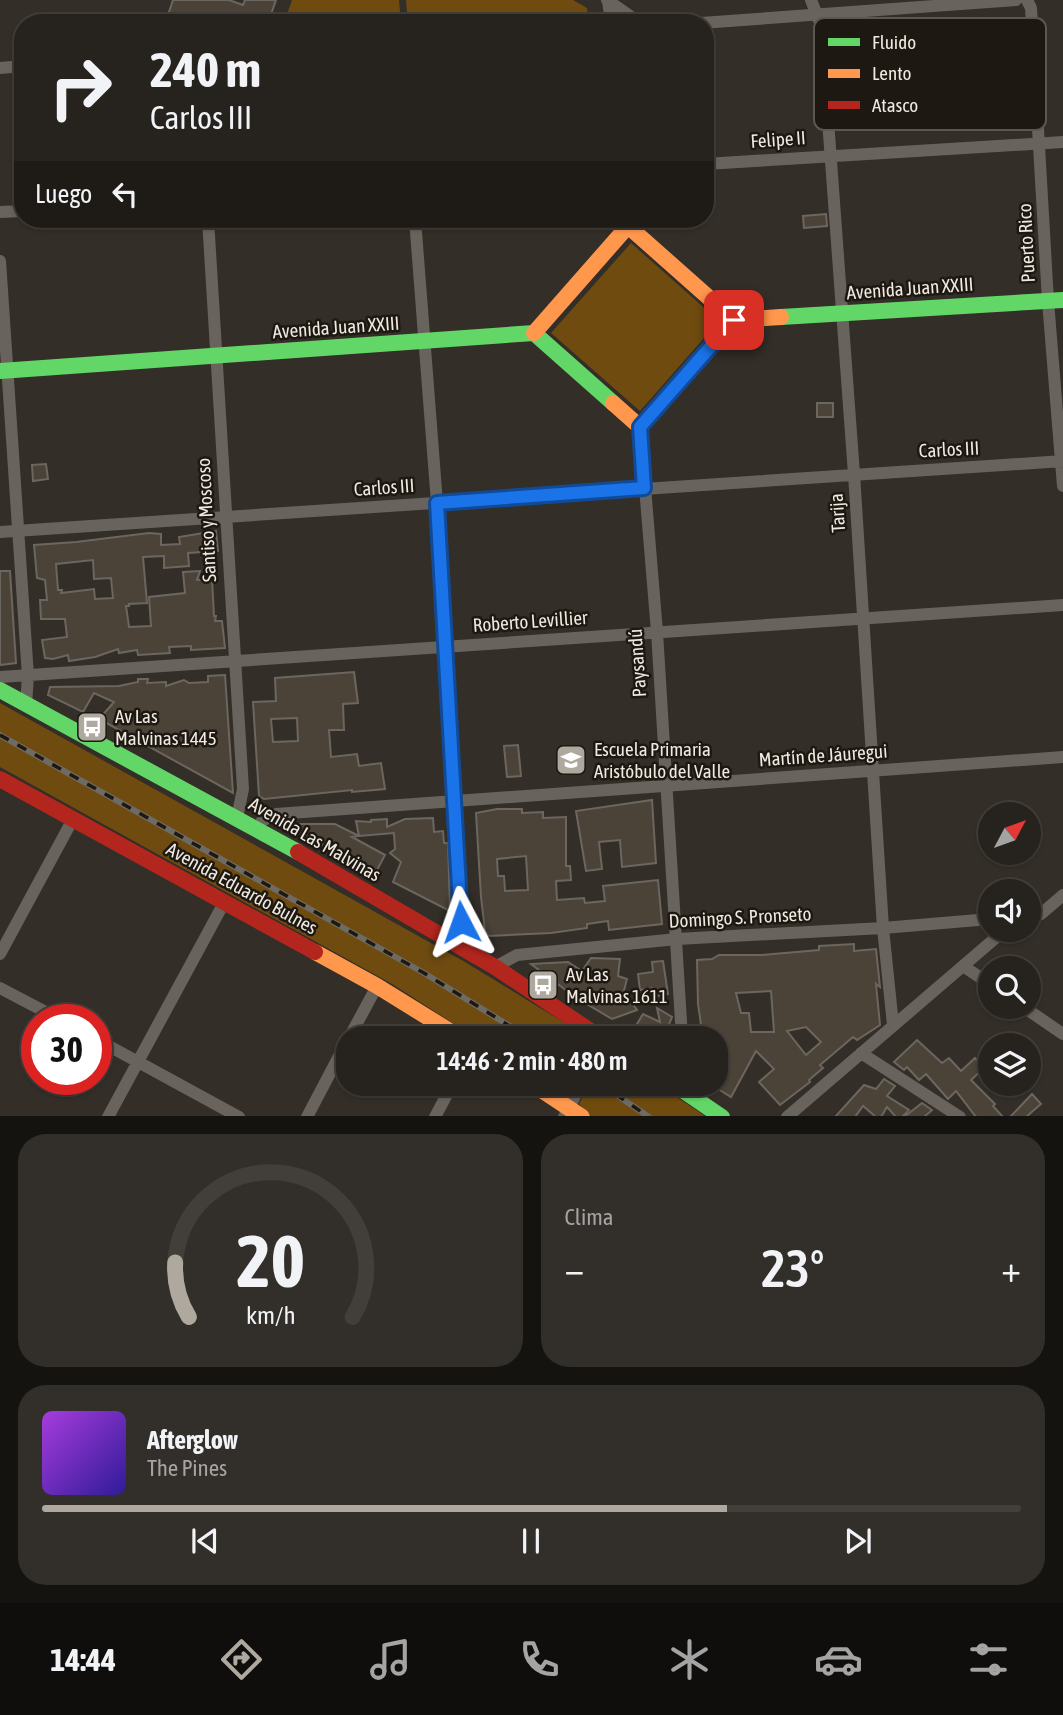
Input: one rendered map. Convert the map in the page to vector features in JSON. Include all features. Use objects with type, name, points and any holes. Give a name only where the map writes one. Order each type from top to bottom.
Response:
[{"type":"main road","points":[[623,228],[534,333],[640,427],[734,320],[633,228]]},
{"type":"main road","name":"Avenida Juan XXIII","points":[[734,320],[1056,300]]},
{"type":"main road","name":"Avenida Juan XXIII","points":[[4,371],[534,333]]},
{"type":"main road","name":"Avenida Las Malvinas","points":[[0,690],[257,829],[495,967],[583,1026]]},
{"type":"main road","name":"Avenida Eduardo Bulnes","points":[[0,779],[377,986],[442,1026]]},
{"type":"main road","points":[[548,1096],[571,1114]]},
{"type":"main road","points":[[691,1096],[722,1116]]},
{"type":"street","points":[[608,0],[627,14]]},
{"type":"street","name":"Tarija","points":[[811,0],[818,18]]},
{"type":"street","points":[[714,22],[1016,0]]},
{"type":"street","name":"Puerto Rico","points":[[1027,0],[1032,18]]},
{"type":"street","name":"Tarija","points":[[827,130],[854,474],[883,928],[893,1025]]},
{"type":"street","name":"Puerto Rico","points":[[1039,130],[1056,300],[1063,486]]},
{"type":"street","name":"Felipe II","points":[[714,163],[1063,142]]},
{"type":"street","name":"Santiso y Moscoso","points":[[209,228],[243,789],[237,818]]},
{"type":"street","points":[[416,228],[437,503],[461,922],[457,945]]},
{"type":"street","points":[[0,261],[4,371],[19,531],[28,676],[26,705]]},
{"type":"street","name":"Paysandú","points":[[640,427],[657,632],[681,1026]]},
{"type":"street","name":"Carlos III","points":[[0,532],[1062,461]]},
{"type":"street","name":"Roberto Levillier","points":[[0,677],[1063,605]]},
{"type":"street","name":"Martín de Jáuregui","points":[[257,829],[268,817],[276,814],[1063,757]]},
{"type":"street","points":[[0,954],[73,819]]},
{"type":"street","points":[[1041,914],[1063,895]]},
{"type":"street","points":[[108,1116],[225,901]]},
{"type":"street","name":"Domingo S. Pronseto","points":[[495,967],[517,955],[677,939],[978,920]]},
{"type":"street","points":[[788,1116],[991,942]]},
{"type":"street","points":[[963,966],[978,976]]},
{"type":"street","points":[[355,1026],[377,986]]},
{"type":"street","points":[[0,988],[30,1004]]},
{"type":"street","points":[[1041,1019],[1063,1034]]},
{"type":"street","points":[[112,1047],[239,1116]]},
{"type":"street","points":[[861,1053],[960,1116]]},
{"type":"street","points":[[307,1116],[336,1062]]},
{"type":"street","points":[[435,1116],[446,1096]]},
{"type":"street","points":[[571,1114],[577,1096]]},
{"type":"shaded area","points":[[292,0],[399,0],[400,14],[287,14]]},
{"type":"shaded area","points":[[406,0],[573,0],[587,8],[588,14],[407,14]]},
{"type":"shaded area","points":[[631,243],[719,321],[640,411],[551,333]]},
{"type":"shaded area","points":[[0,703],[465,962],[569,1026],[457,1026],[392,984],[0,767]]},
{"type":"shaded area","points":[[583,1096],[675,1096],[705,1116],[591,1116],[579,1104]]},
{"type":"building","points":[[173,0],[229,0],[243,5],[245,0],[276,0],[271,14],[168,14]]},
{"type":"building","points":[[826,214],[827,226],[804,228],[803,216]]},
{"type":"building","points":[[817,403],[833,403],[833,417],[817,417]]},
{"type":"building","points":[[46,464],[48,479],[33,481],[32,465]]},
{"type":"building","points":[[216,531],[218,551],[188,553],[189,566],[164,568],[164,556],[143,557],[147,603],[126,606],[129,627],[151,626],[149,597],[185,593],[183,572],[200,571],[197,580],[212,579],[214,616],[215,621],[222,621],[225,648],[191,650],[191,646],[169,647],[170,653],[138,655],[137,650],[119,653],[118,649],[95,657],[69,661],[68,655],[45,658],[42,640],[67,637],[65,619],[41,619],[40,600],[47,600],[45,580],[37,578],[34,545],[149,533],[161,534],[161,545],[180,544],[179,537]],"holes":[[[93,560],[94,579],[111,578],[113,598],[95,599],[94,589],[61,593],[62,590],[58,590],[56,564]]]},
{"type":"building","points":[[0,571],[10,571],[16,663],[0,665]]},
{"type":"building","points":[[354,672],[358,703],[343,704],[344,730],[329,730],[331,757],[357,754],[359,766],[381,763],[385,789],[264,799],[259,796],[253,702],[276,701],[275,678]],"holes":[[[297,718],[298,741],[273,742],[271,719]]]},
{"type":"building","points":[[225,675],[233,793],[99,719],[114,702],[94,693],[83,712],[48,695],[50,687],[119,686],[138,682],[138,679],[148,679],[147,683],[166,682],[166,686],[184,680],[189,683],[208,682],[208,676]]},
{"type":"building","points":[[518,745],[521,776],[507,777],[504,746]]},
{"type":"building","points":[[652,800],[656,863],[622,867],[620,840],[599,842],[602,869],[586,871],[576,811]]},
{"type":"building","points":[[497,809],[522,809],[522,813],[543,812],[543,818],[566,817],[566,866],[570,866],[571,880],[556,881],[557,900],[584,898],[585,903],[605,901],[603,886],[658,880],[662,924],[609,930],[608,921],[587,924],[587,928],[551,933],[489,936],[485,931],[481,897],[476,813]],"holes":[[[526,856],[528,890],[505,891],[504,876],[498,876],[497,859]]]},
{"type":"building","points":[[433,818],[434,832],[443,831],[444,843],[448,843],[450,911],[393,882],[401,862],[390,853],[395,849],[394,833],[359,836],[356,821],[387,819],[387,827],[405,819]]},
{"type":"building","points":[[300,824],[335,824],[359,836],[352,837],[385,855],[376,872],[293,830]]},
{"type":"building","points":[[854,944],[854,951],[876,949],[880,1025],[857,1040],[853,1037],[820,1065],[823,1068],[810,1082],[780,1105],[759,1082],[774,1069],[756,1051],[731,1097],[728,1095],[728,1026],[701,1026],[697,960],[712,959],[719,955],[819,950],[819,946]],"holes":[[[771,991],[774,1032],[751,1032],[749,1013],[741,1013],[736,993]],[[806,1027],[821,1042],[806,1055],[787,1031]]]},
{"type":"building","points":[[591,958],[620,959],[618,976],[627,979],[621,1002],[632,1003],[637,1010],[612,1019],[575,997],[531,964],[568,962],[582,971]]},
{"type":"building","points":[[663,961],[668,994],[656,996],[654,988],[640,990],[638,974],[653,972],[652,962]]},
{"type":"building","points":[[657,1008],[672,1017],[668,1026],[636,1026],[643,1014],[660,1022]]},
{"type":"building","points":[[917,1040],[942,1063],[949,1058],[961,1071],[975,1058],[978,1061],[978,1074],[971,1080],[978,1087],[978,1096],[987,1096],[1002,1116],[975,1116],[956,1091],[948,1099],[926,1074],[919,1080],[907,1067],[904,1070],[894,1062]]},
{"type":"building","points":[[884,1079],[895,1086],[887,1096],[909,1110],[903,1116],[895,1116],[887,1107],[882,1116],[875,1116],[863,1106],[856,1116],[836,1116],[864,1085],[876,1089]]},
{"type":"building","points":[[1030,1096],[1034,1096],[1041,1104],[1027,1116],[1011,1116]]},
{"type":"building","points":[[922,1103],[932,1110],[925,1116],[905,1116]]},
{"type":"railway","points":[[0,735],[424,973],[510,1026]]},
{"type":"railway","points":[[618,1096],[648,1116]]},
{"type":"traffic: fast","points":[[781,317],[1063,300]]},
{"type":"traffic: fast","points":[[0,371],[534,333],[613,403]]},
{"type":"traffic: fast","points":[[0,690],[298,852]]},
{"type":"traffic: fast","points":[[691,1096],[721,1116]]},
{"type":"traffic: slow","points":[[534,333],[626,228]]},
{"type":"traffic: slow","points":[[630,228],[734,320],[781,317]]},
{"type":"traffic: slow","points":[[613,403],[640,427],[734,320]]},
{"type":"traffic: slow","points":[[315,952],[442,1026]]},
{"type":"traffic: slow","points":[[550,1096],[580,1116]]},
{"type":"traffic: jam","points":[[0,779],[315,952]]},
{"type":"traffic: jam","points":[[298,852],[495,967],[583,1026]]},
{"type":"place","name":"Av Las Malvinas 1445","points":[[92,727]]},
{"type":"place","name":"Escuela Primaria Aristóbulo del Valle","points":[[571,760]]},
{"type":"place","name":"Av Las Malvinas 1611","points":[[543,985]]},
{"type":"route","points":[[461,922],[437,503],[644,488],[640,427],[734,320]]}]
